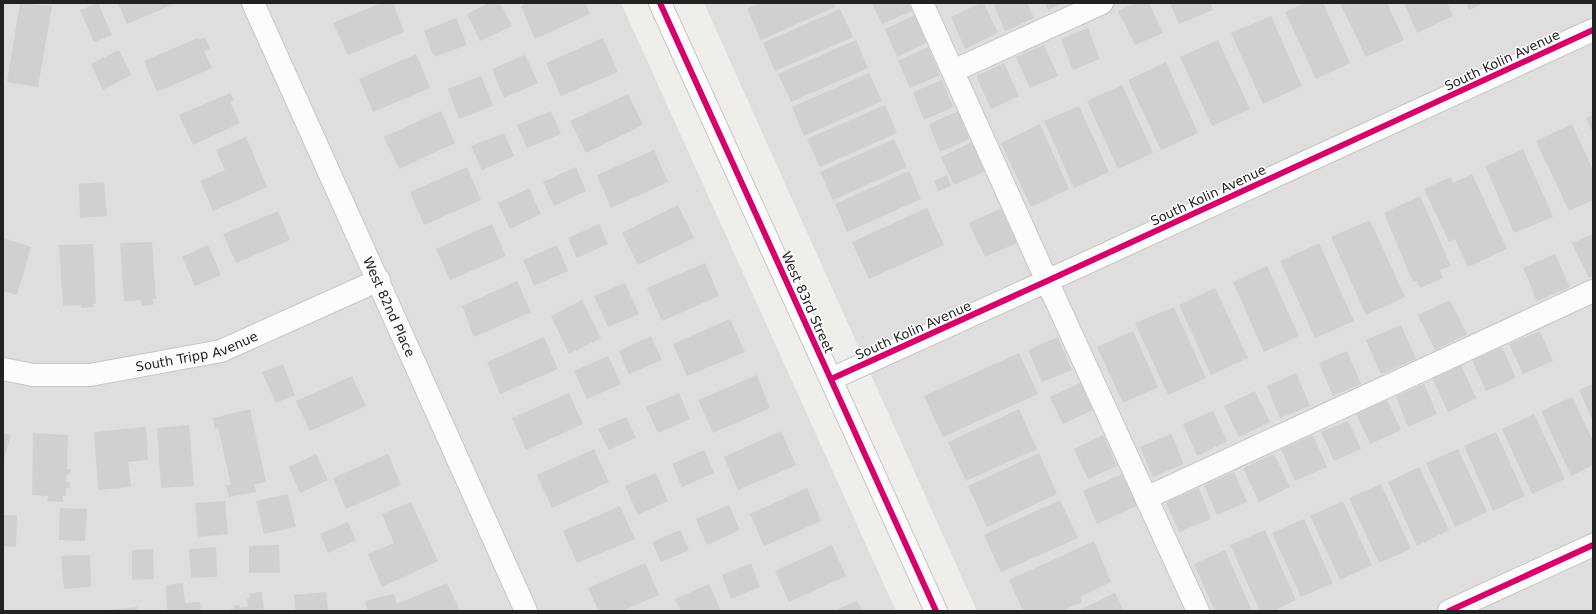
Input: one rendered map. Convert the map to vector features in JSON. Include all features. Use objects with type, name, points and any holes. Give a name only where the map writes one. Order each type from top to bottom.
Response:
[{"type":"street","name":"West 82nd Place","points":[[253,3],[379,280],[526,611]]},
{"type":"street","name":"West 83rd Street","points":[[660,3],[936,611]]},
{"type":"street","points":[[922,3],[1198,611]]},
{"type":"street","points":[[952,71],[1102,3]]},
{"type":"street","name":"South Kolin Avenue","points":[[831,379],[1593,30]]},
{"type":"street","name":"South Tripp Avenue","points":[[3,369],[33,375],[90,375],[222,350],[379,280]]},
{"type":"street","points":[[1146,498],[1593,291]]},
{"type":"street","points":[[1449,611],[1593,545]]},
{"type":"shaded area","points":[[3,3],[621,3],[896,611],[3,611]]},
{"type":"shaded area","points":[[704,3],[1593,3],[1593,611],[977,611]]},
{"type":"building","points":[[20,3],[52,6],[38,87],[7,82]]},
{"type":"building","points":[[98,3],[112,35],[94,42],[80,10]]},
{"type":"building","points":[[118,3],[176,3],[127,24]]},
{"type":"building","points":[[381,3],[393,3],[404,32],[348,55],[333,23]]},
{"type":"building","points":[[489,3],[500,3],[512,26],[480,41],[467,14]]},
{"type":"building","points":[[527,3],[585,3],[590,14],[535,39],[521,6]]},
{"type":"building","points":[[760,3],[834,3],[835,7],[761,40],[747,9]]},
{"type":"building","points":[[872,3],[908,3],[912,11],[882,24]]},
{"type":"building","points":[[984,3],[998,33],[965,49],[951,17]]},
{"type":"building","points":[[993,3],[1027,3],[1034,18],[1005,31]]},
{"type":"building","points":[[1045,3],[1063,3],[1048,10]]},
{"type":"building","points":[[1135,3],[1149,3],[1163,33],[1135,45],[1118,11]]},
{"type":"building","points":[[1170,3],[1210,3],[1213,10],[1179,24]]},
{"type":"building","points":[[1305,3],[1323,3],[1350,63],[1316,79],[1285,12]]},
{"type":"building","points":[[1340,3],[1387,3],[1404,40],[1366,57]]},
{"type":"building","points":[[1404,3],[1447,3],[1453,16],[1417,33]]},
{"type":"building","points":[[1466,3],[1484,3],[1469,10]]},
{"type":"building","points":[[840,9],[853,37],[775,71],[763,43]]},
{"type":"building","points":[[915,15],[926,43],[897,57],[885,29]]},
{"type":"building","points":[[1271,16],[1302,86],[1263,104],[1231,33]]},
{"type":"building","points":[[456,18],[467,45],[434,57],[424,31]]},
{"type":"building","points":[[1088,28],[1100,59],[1073,70],[1061,39]]},
{"type":"building","points":[[205,37],[210,49],[204,51],[212,68],[157,92],[144,61],[198,38],[199,40]]},
{"type":"building","points":[[603,38],[618,72],[561,96],[546,63]]},
{"type":"building","points":[[856,40],[868,68],[791,102],[778,74]]},
{"type":"building","points":[[1218,40],[1250,109],[1212,126],[1180,57]]},
{"type":"building","points":[[1044,45],[1058,76],[1030,88],[1016,57]]},
{"type":"building","points":[[928,47],[940,75],[910,88],[898,61]]},
{"type":"building","points":[[119,50],[131,75],[103,90],[91,64]]},
{"type":"building","points":[[416,54],[430,88],[373,112],[359,79]]},
{"type":"building","points":[[525,55],[538,83],[504,98],[492,69]]},
{"type":"building","points":[[1166,62],[1198,133],[1161,150],[1128,80]]},
{"type":"building","points":[[1004,63],[1019,96],[991,109],[976,76]]},
{"type":"building","points":[[869,73],[882,101],[804,136],[792,107]]},
{"type":"building","points":[[481,76],[493,106],[459,119],[448,89]]},
{"type":"building","points":[[942,80],[953,107],[924,120],[913,92]]},
{"type":"building","points":[[1122,85],[1153,153],[1118,169],[1087,101]]},
{"type":"building","points":[[230,93],[234,100],[230,102],[240,123],[193,145],[179,115]]},
{"type":"building","points":[[628,94],[643,125],[586,153],[570,121]]},
{"type":"building","points":[[885,105],[897,133],[820,167],[807,139]]},
{"type":"building","points":[[1079,106],[1109,172],[1074,188],[1044,121]]},
{"type":"building","points":[[441,111],[455,143],[399,169],[384,137]]},
{"type":"building","points":[[551,111],[561,134],[527,148],[517,125]]},
{"type":"building","points":[[958,111],[969,139],[940,152],[929,124]]},
{"type":"building","points":[[1593,115],[1593,133],[1586,118]]},
{"type":"building","points":[[1040,124],[1069,189],[1031,207],[1001,143]]},
{"type":"building","points":[[1572,124],[1593,170],[1593,200],[1569,211],[1536,141]]},
{"type":"building","points":[[504,133],[514,156],[482,170],[471,146]]},
{"type":"building","points":[[246,137],[267,187],[213,211],[200,181],[225,170],[216,150]]},
{"type":"building","points":[[894,139],[907,167],[833,200],[820,172]]},
{"type":"building","points":[[972,142],[985,171],[954,185],[941,157]]},
{"type":"building","points":[[1523,149],[1553,217],[1514,233],[1485,166]]},
{"type":"building","points":[[654,150],[668,182],[611,208],[597,175]]},
{"type":"building","points":[[467,167],[481,200],[424,225],[410,192]]},
{"type":"building","points":[[576,167],[586,191],[554,206],[543,182]]},
{"type":"building","points":[[909,171],[921,199],[847,232],[835,204]]},
{"type":"building","points":[[1472,174],[1507,249],[1468,267],[1455,239],[1449,242],[1424,189],[1450,177],[1453,183]]},
{"type":"building","points":[[947,175],[951,186],[938,191],[934,181]]},
{"type":"building","points":[[104,182],[107,216],[80,218],[79,184]]},
{"type":"building","points":[[529,188],[541,214],[510,229],[498,203]]},
{"type":"building","points":[[1420,196],[1451,266],[1440,270],[1443,278],[1420,288],[1417,281],[1413,282],[1384,213]]},
{"type":"building","points":[[678,205],[694,238],[638,265],[622,233]]},
{"type":"building","points":[[927,208],[944,245],[869,279],[852,242]]},
{"type":"building","points":[[1002,208],[1017,243],[985,257],[969,223]]},
{"type":"building","points":[[278,211],[290,240],[236,263],[223,234]]},
{"type":"building","points":[[1370,220],[1405,297],[1366,315],[1331,237]]},
{"type":"building","points":[[492,224],[506,256],[450,280],[436,249]]},
{"type":"building","points":[[599,224],[608,244],[577,258],[568,238]]},
{"type":"building","points":[[1593,234],[1593,276],[1589,278],[1572,243]]},
{"type":"building","points":[[3,238],[31,247],[17,295],[3,291]]},
{"type":"building","points":[[152,242],[156,299],[153,299],[153,305],[142,306],[141,300],[124,301],[120,243]]},
{"type":"building","points":[[1319,243],[1354,321],[1315,338],[1280,261]]},
{"type":"building","points":[[93,244],[96,304],[93,304],[94,307],[81,308],[81,305],[63,306],[59,245]]},
{"type":"building","points":[[208,245],[221,275],[195,286],[182,257]]},
{"type":"building","points":[[557,245],[568,271],[534,286],[523,260]]},
{"type":"building","points":[[1555,254],[1570,287],[1537,301],[1523,268]]},
{"type":"building","points":[[705,263],[719,296],[662,321],[647,288]]},
{"type":"building","points":[[1267,266],[1299,336],[1264,352],[1233,282]]},
{"type":"building","points":[[517,281],[531,312],[474,337],[462,306]]},
{"type":"building","points":[[625,283],[639,314],[608,327],[594,296]]},
{"type":"building","points":[[1215,288],[1248,358],[1211,375],[1179,305]]},
{"type":"building","points":[[582,300],[601,338],[569,354],[551,316]]},
{"type":"building","points":[[1450,300],[1467,334],[1435,350],[1418,315]]},
{"type":"building","points":[[1174,307],[1206,378],[1168,395],[1135,323]]},
{"type":"building","points":[[730,319],[745,352],[687,376],[673,344]]},
{"type":"building","points":[[1401,325],[1416,359],[1381,374],[1366,340]]},
{"type":"building","points":[[1133,331],[1158,387],[1123,403],[1097,347]]},
{"type":"building","points":[[1540,331],[1553,361],[1523,374],[1509,344]]},
{"type":"building","points":[[651,336],[662,360],[629,374],[619,351]]},
{"type":"building","points":[[544,337],[558,369],[500,394],[487,362]]},
{"type":"building","points":[[1058,337],[1072,370],[1042,382],[1028,350]]},
{"type":"building","points":[[1502,347],[1516,378],[1486,391],[1472,360]]},
{"type":"building","points":[[1347,351],[1361,384],[1333,396],[1319,363]]},
{"type":"building","points":[[1019,353],[1038,394],[943,437],[924,396]]},
{"type":"building","points":[[608,356],[621,384],[587,399],[574,371]]},
{"type":"building","points":[[283,364],[295,395],[276,403],[262,372]]},
{"type":"building","points":[[1461,365],[1476,398],[1448,412],[1432,378]]},
{"type":"building","points":[[1296,373],[1310,406],[1280,418],[1267,386]]},
{"type":"building","points":[[757,375],[770,408],[713,433],[698,400]]},
{"type":"building","points":[[352,376],[366,406],[310,431],[296,401]]},
{"type":"building","points":[[1082,382],[1095,409],[1063,424],[1050,397]]},
{"type":"building","points":[[1424,384],[1437,414],[1408,427],[1396,396]]},
{"type":"building","points":[[1593,384],[1593,421],[1579,390]]},
{"type":"building","points":[[1255,391],[1270,422],[1239,437],[1224,406]]},
{"type":"building","points":[[569,393],[583,424],[526,450],[512,418]]},
{"type":"building","points":[[679,393],[690,419],[658,433],[646,407]]},
{"type":"building","points":[[1572,397],[1593,441],[1593,465],[1571,476],[1541,411]]},
{"type":"building","points":[[1387,400],[1401,430],[1370,444],[1356,413]]},
{"type":"building","points":[[250,409],[266,482],[254,484],[256,492],[229,497],[226,485],[231,485],[218,427],[215,429],[213,418]]},
{"type":"building","points":[[1019,409],[1037,449],[966,481],[948,442]]},
{"type":"building","points":[[1213,411],[1227,441],[1197,456],[1183,424]]},
{"type":"building","points":[[1534,414],[1565,479],[1532,494],[1502,429]]},
{"type":"building","points":[[626,417],[636,438],[609,450],[598,429]]},
{"type":"building","points":[[1348,421],[1361,449],[1334,461],[1321,432]]},
{"type":"building","points":[[189,425],[194,486],[161,488],[157,428]]},
{"type":"building","points":[[146,427],[148,460],[128,462],[131,487],[98,490],[94,432]]},
{"type":"building","points":[[781,431],[796,465],[738,490],[724,457]]},
{"type":"building","points":[[1496,432],[1525,496],[1493,511],[1464,446]]},
{"type":"building","points":[[3,433],[11,435],[3,462]]},
{"type":"building","points":[[33,433],[68,435],[67,469],[70,469],[70,474],[67,475],[66,482],[69,482],[70,488],[66,488],[66,496],[63,496],[63,502],[47,501],[48,496],[32,495]]},
{"type":"building","points":[[1171,434],[1184,464],[1153,477],[1140,447]]},
{"type":"building","points":[[1103,435],[1117,466],[1088,479],[1074,449]]},
{"type":"building","points":[[1313,435],[1327,467],[1295,481],[1281,449]]},
{"type":"building","points":[[594,449],[609,482],[552,508],[537,475]]},
{"type":"building","points":[[1458,449],[1487,512],[1455,527],[1426,463]]},
{"type":"building","points":[[704,450],[714,473],[682,487],[672,464]]},
{"type":"building","points":[[1039,453],[1057,494],[987,527],[968,486]]},
{"type":"building","points":[[316,454],[328,480],[300,493],[289,467]]},
{"type":"building","points":[[388,454],[401,485],[346,509],[333,478]]},
{"type":"building","points":[[1274,454],[1290,487],[1259,502],[1243,468]]},
{"type":"building","points":[[1419,467],[1449,530],[1417,546],[1388,482]]},
{"type":"building","points":[[1234,472],[1247,502],[1217,515],[1204,485]]},
{"type":"building","points":[[656,473],[668,501],[638,515],[625,486]]},
{"type":"building","points":[[1124,473],[1138,505],[1097,524],[1083,491]]},
{"type":"building","points":[[1381,484],[1411,549],[1379,563],[1349,498]]},
{"type":"building","points":[[807,488],[821,521],[764,546],[750,514]]},
{"type":"building","points":[[1199,488],[1211,519],[1179,532],[1166,502]]},
{"type":"building","points":[[288,494],[296,527],[264,534],[256,501]]},
{"type":"building","points":[[1060,500],[1078,538],[1001,572],[984,535]]},
{"type":"building","points":[[225,501],[228,534],[198,537],[195,503]]},
{"type":"building","points":[[1343,501],[1372,565],[1340,580],[1310,516]]},
{"type":"building","points":[[411,502],[438,561],[382,587],[368,554],[394,543],[382,514]]},
{"type":"building","points":[[729,505],[740,530],[707,545],[696,519]]},
{"type":"building","points":[[620,506],[635,539],[577,563],[563,531]]},
{"type":"building","points":[[60,508],[87,509],[85,541],[59,540]]},
{"type":"building","points":[[3,515],[17,516],[16,547],[3,546]]},
{"type":"building","points":[[1304,519],[1333,583],[1301,597],[1272,533]]},
{"type":"building","points":[[348,522],[356,540],[328,553],[320,534]]},
{"type":"building","points":[[680,530],[689,550],[661,562],[652,542]]},
{"type":"building","points":[[1265,530],[1296,600],[1273,611],[1260,611],[1230,545]]},
{"type":"building","points":[[1094,541],[1111,582],[1080,597],[1082,602],[1062,611],[1023,611],[1009,580]]},
{"type":"building","points":[[279,545],[280,573],[249,573],[249,546]]},
{"type":"building","points":[[832,545],[846,576],[789,602],[775,571]]},
{"type":"building","points":[[216,547],[217,577],[191,578],[189,549]]},
{"type":"building","points":[[153,549],[154,579],[132,580],[132,550]]},
{"type":"building","points":[[1225,550],[1252,611],[1215,611],[1194,564]]},
{"type":"building","points":[[90,555],[91,587],[64,589],[61,556]]},
{"type":"building","points":[[645,563],[659,595],[622,611],[599,611],[588,588]]},
{"type":"building","points":[[751,563],[760,587],[731,599],[722,575]]},
{"type":"building","points":[[183,583],[185,603],[200,602],[201,611],[167,611],[166,585]]},
{"type":"building","points":[[447,583],[460,611],[367,611],[365,601],[394,594],[397,604]]},
{"type":"building","points":[[709,584],[721,611],[681,611],[675,599]]},
{"type":"building","points":[[262,592],[264,611],[230,611],[230,609],[234,609],[233,606],[240,605],[240,608],[248,607],[247,598],[250,598],[249,593]]},
{"type":"building","points":[[326,592],[328,611],[295,611],[294,595]]},
{"type":"building","points":[[1115,593],[1124,611],[1077,611]]},
{"type":"building","points":[[857,601],[862,611],[833,611]]},
{"type":"building","points":[[138,607],[138,611],[108,611],[108,610]]},
{"type":"cycle path","points":[[660,3],[936,611]]},
{"type":"cycle path","points":[[831,379],[1593,30]]},
{"type":"cycle path","points":[[1449,611],[1593,545]]}]
